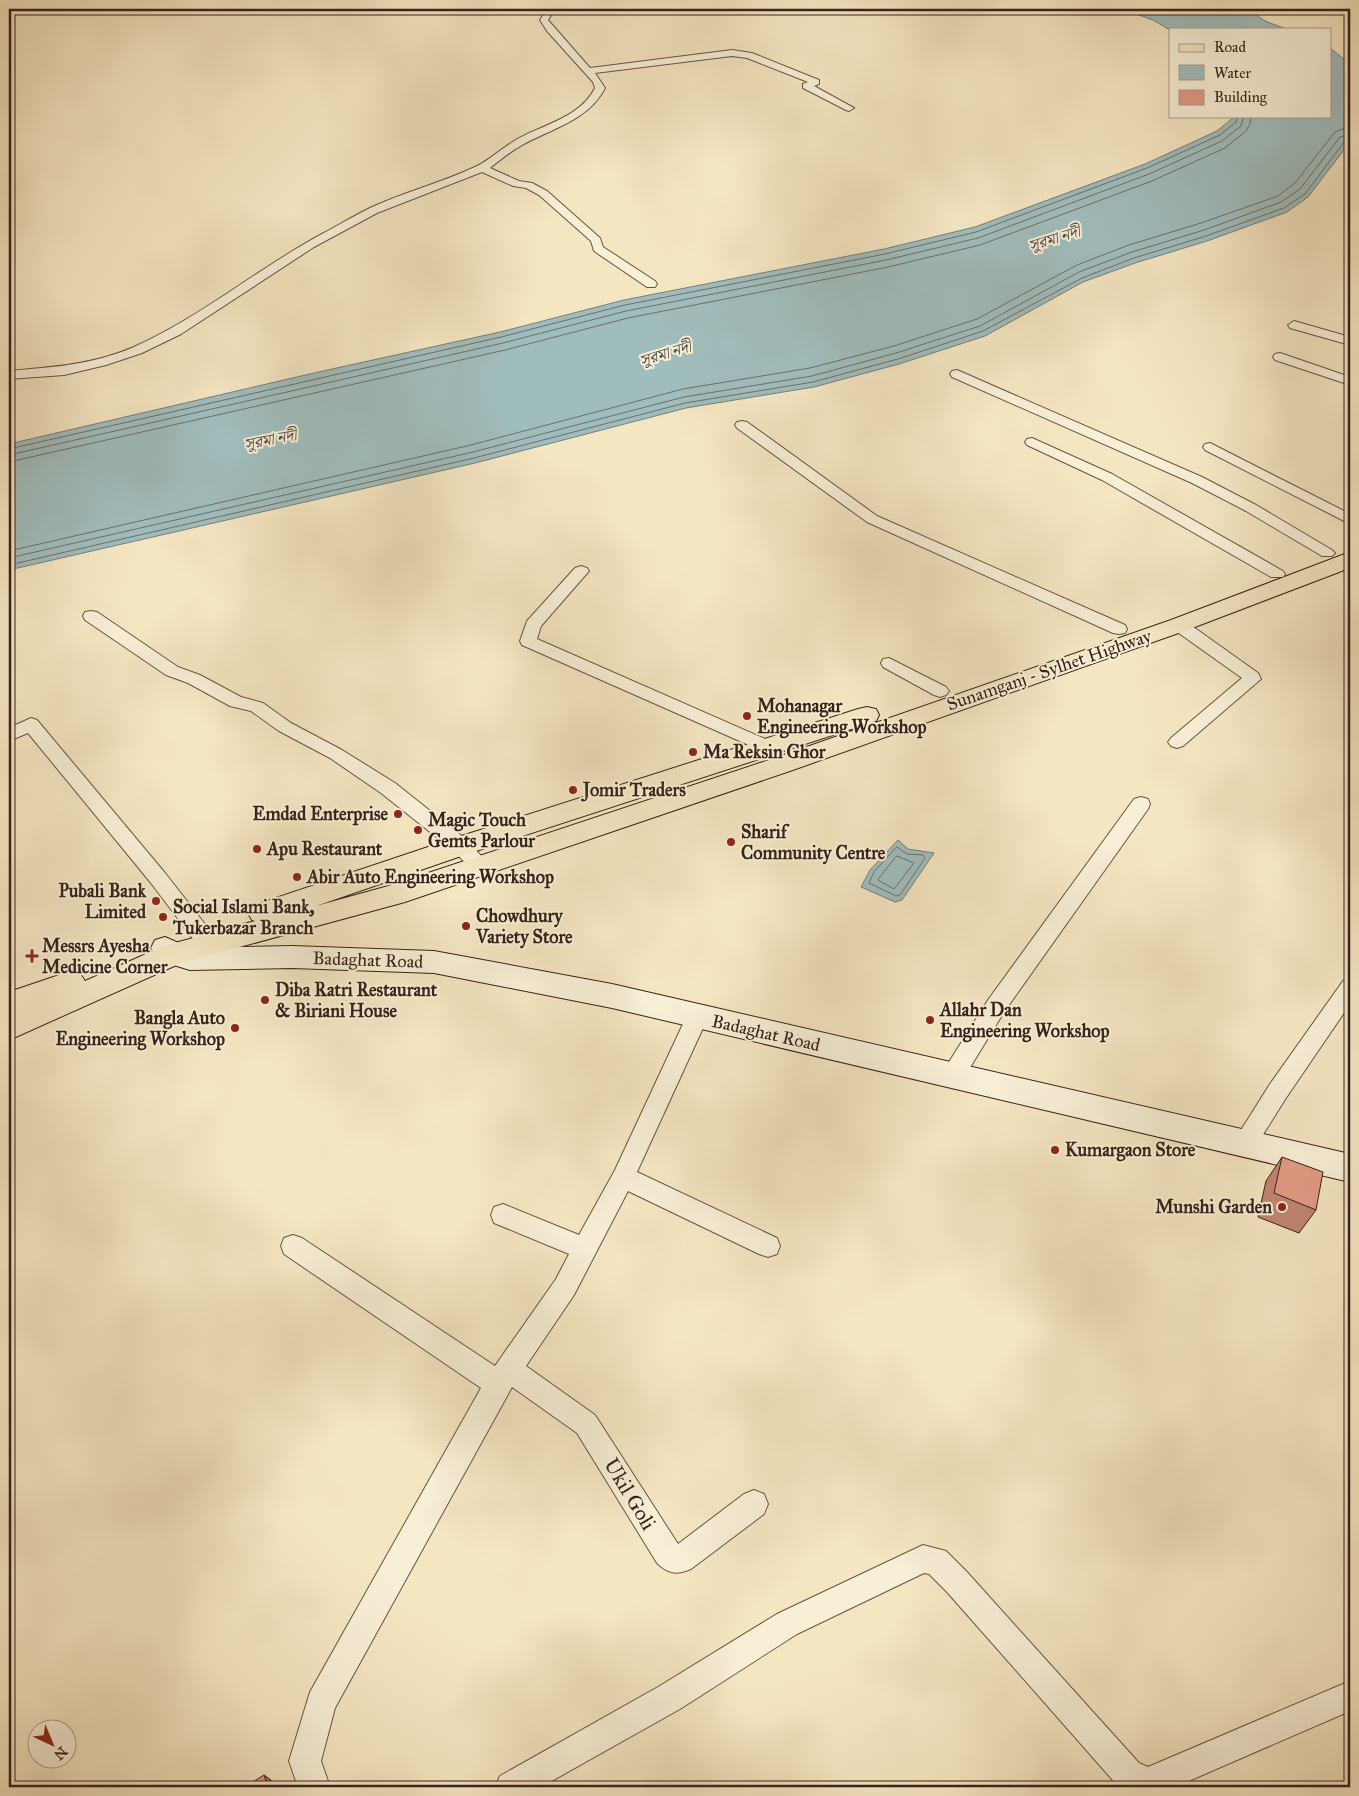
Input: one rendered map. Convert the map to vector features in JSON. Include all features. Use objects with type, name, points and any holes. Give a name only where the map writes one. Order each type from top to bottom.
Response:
[{"type":"main road","name":"Sunamganj - Sylhet Highway","points":[[9,1004],[170,951],[390,883],[461,846],[657,795],[1179,625],[1339,564],[1339,555],[1350,538]]},
{"type":"main road","name":"Sunamganj - Sylhet Highway","points":[[9,1028],[170,951],[201,934],[390,883],[480,866],[657,795],[766,746],[787,742],[940,691],[1277,574],[1339,555]]},
{"type":"main road","name":"Badaghat Road","points":[[170,951],[190,959],[292,957],[434,962],[612,996],[952,1077],[1350,1168]]},
{"type":"street","points":[[9,374],[64,371],[101,362],[137,350],[177,330],[310,245],[372,210],[482,168],[518,143],[568,118],[596,96],[600,88],[597,81],[544,20],[551,9]]},
{"type":"street","points":[[588,71],[732,53],[749,54],[816,82],[806,86],[849,108]]},
{"type":"street","points":[[482,168],[518,184],[528,185],[543,193],[596,240],[598,249],[651,284]]},
{"type":"street","points":[[1294,325],[1350,341]]},
{"type":"street","points":[[1280,357],[1350,381]]},
{"type":"street","points":[[956,374],[1196,480],[1339,555]]},
{"type":"street","points":[[742,425],[872,519],[1084,612],[1119,630]]},
{"type":"street","points":[[1032,442],[1107,477],[1277,574]]},
{"type":"street","points":[[1210,447],[1350,520]]},
{"type":"street","points":[[581,571],[533,625],[528,642],[766,746]]},
{"type":"street","points":[[91,616],[172,671],[194,679],[236,702],[257,707],[285,727],[336,754],[388,788],[461,846],[480,866]]},
{"type":"street","points":[[1177,742],[1252,679],[1252,677],[1179,625]]},
{"type":"street","points":[[889,663],[940,691]]},
{"type":"street","points":[[9,735],[31,724],[158,878],[201,934]]},
{"type":"street","points":[[952,1077],[996,1006],[1141,804]]},
{"type":"street","points":[[1244,1145],[1278,1091],[1350,987]]},
{"type":"street","points":[[314,1787],[305,1761],[321,1703],[503,1377],[565,1287],[623,1177],[697,1017]]},
{"type":"street","points":[[623,1177],[768,1246]]},
{"type":"street","points":[[503,1215],[585,1249]]},
{"type":"street","points":[[293,1246],[503,1377]]},
{"type":"street","name":"Ukil Goli","points":[[503,1377],[586,1424],[662,1546],[673,1559],[681,1559],[754,1504]]},
{"type":"street","points":[[510,1787],[669,1698],[787,1624],[924,1559],[936,1561],[957,1582],[1128,1774],[1142,1784],[1350,1696]]},
{"type":"water","points":[[1122,9],[1252,9],[1262,19],[1284,28],[1169,29],[1153,20]]},
{"type":"water","name":"সুরমা নদী","points":[[1332,50],[1350,64],[1350,142],[1308,197],[1287,212],[1083,282],[985,336],[899,364],[814,387],[686,408],[475,463],[9,570],[9,444],[500,332],[624,300],[884,249],[975,227],[1145,164],[1217,131],[1233,118],[1332,118]]},
{"type":"water","points":[[898,840],[908,849],[934,853],[902,900],[895,902],[861,887],[870,870]]},
{"type":"building","points":[[1282,1157],[1323,1172],[1316,1210],[1274,1193]]},
{"type":"building","points":[[264,1775],[268,1787],[245,1787]]},
{"type":"place","name":"Mohanagar Engineering Workshop","points":[[747,716]]},
{"type":"place","name":"Ma Reksin Ghor","points":[[693,752]]},
{"type":"place","name":"Jomir Traders","points":[[573,790]]},
{"type":"place","name":"Emdad Enterprise","points":[[398,814]]},
{"type":"place","name":"Magic Touch Gemts Parlour","points":[[418,830]]},
{"type":"place","name":"Sharif Community Centre","points":[[731,842]]},
{"type":"place","name":"Apu Restaurant","points":[[257,849]]},
{"type":"place","name":"Abir Auto Engineering Workshop","points":[[297,877]]},
{"type":"place","name":"Pubali Bank Limited","points":[[156,901]]},
{"type":"place","name":"Social Islami Bank, Tukerbazar Branch","points":[[163,917]]},
{"type":"place","name":"Chowdhury Variety Store","points":[[466,926]]},
{"type":"place","name":"Messrs Ayesha Medicine Corner","points":[[32,956]]},
{"type":"place","name":"Diba Ratri Restaurant & Biriani House","points":[[265,1000]]},
{"type":"place","name":"Allahr Dan Engineering Workshop","points":[[930,1020]]},
{"type":"place","name":"Bangla Auto Engineering Workshop","points":[[235,1028]]},
{"type":"place","name":"Kumargaon Store","points":[[1055,1150]]},
{"type":"place","name":"Munshi Garden","points":[[1282,1207]]}]
